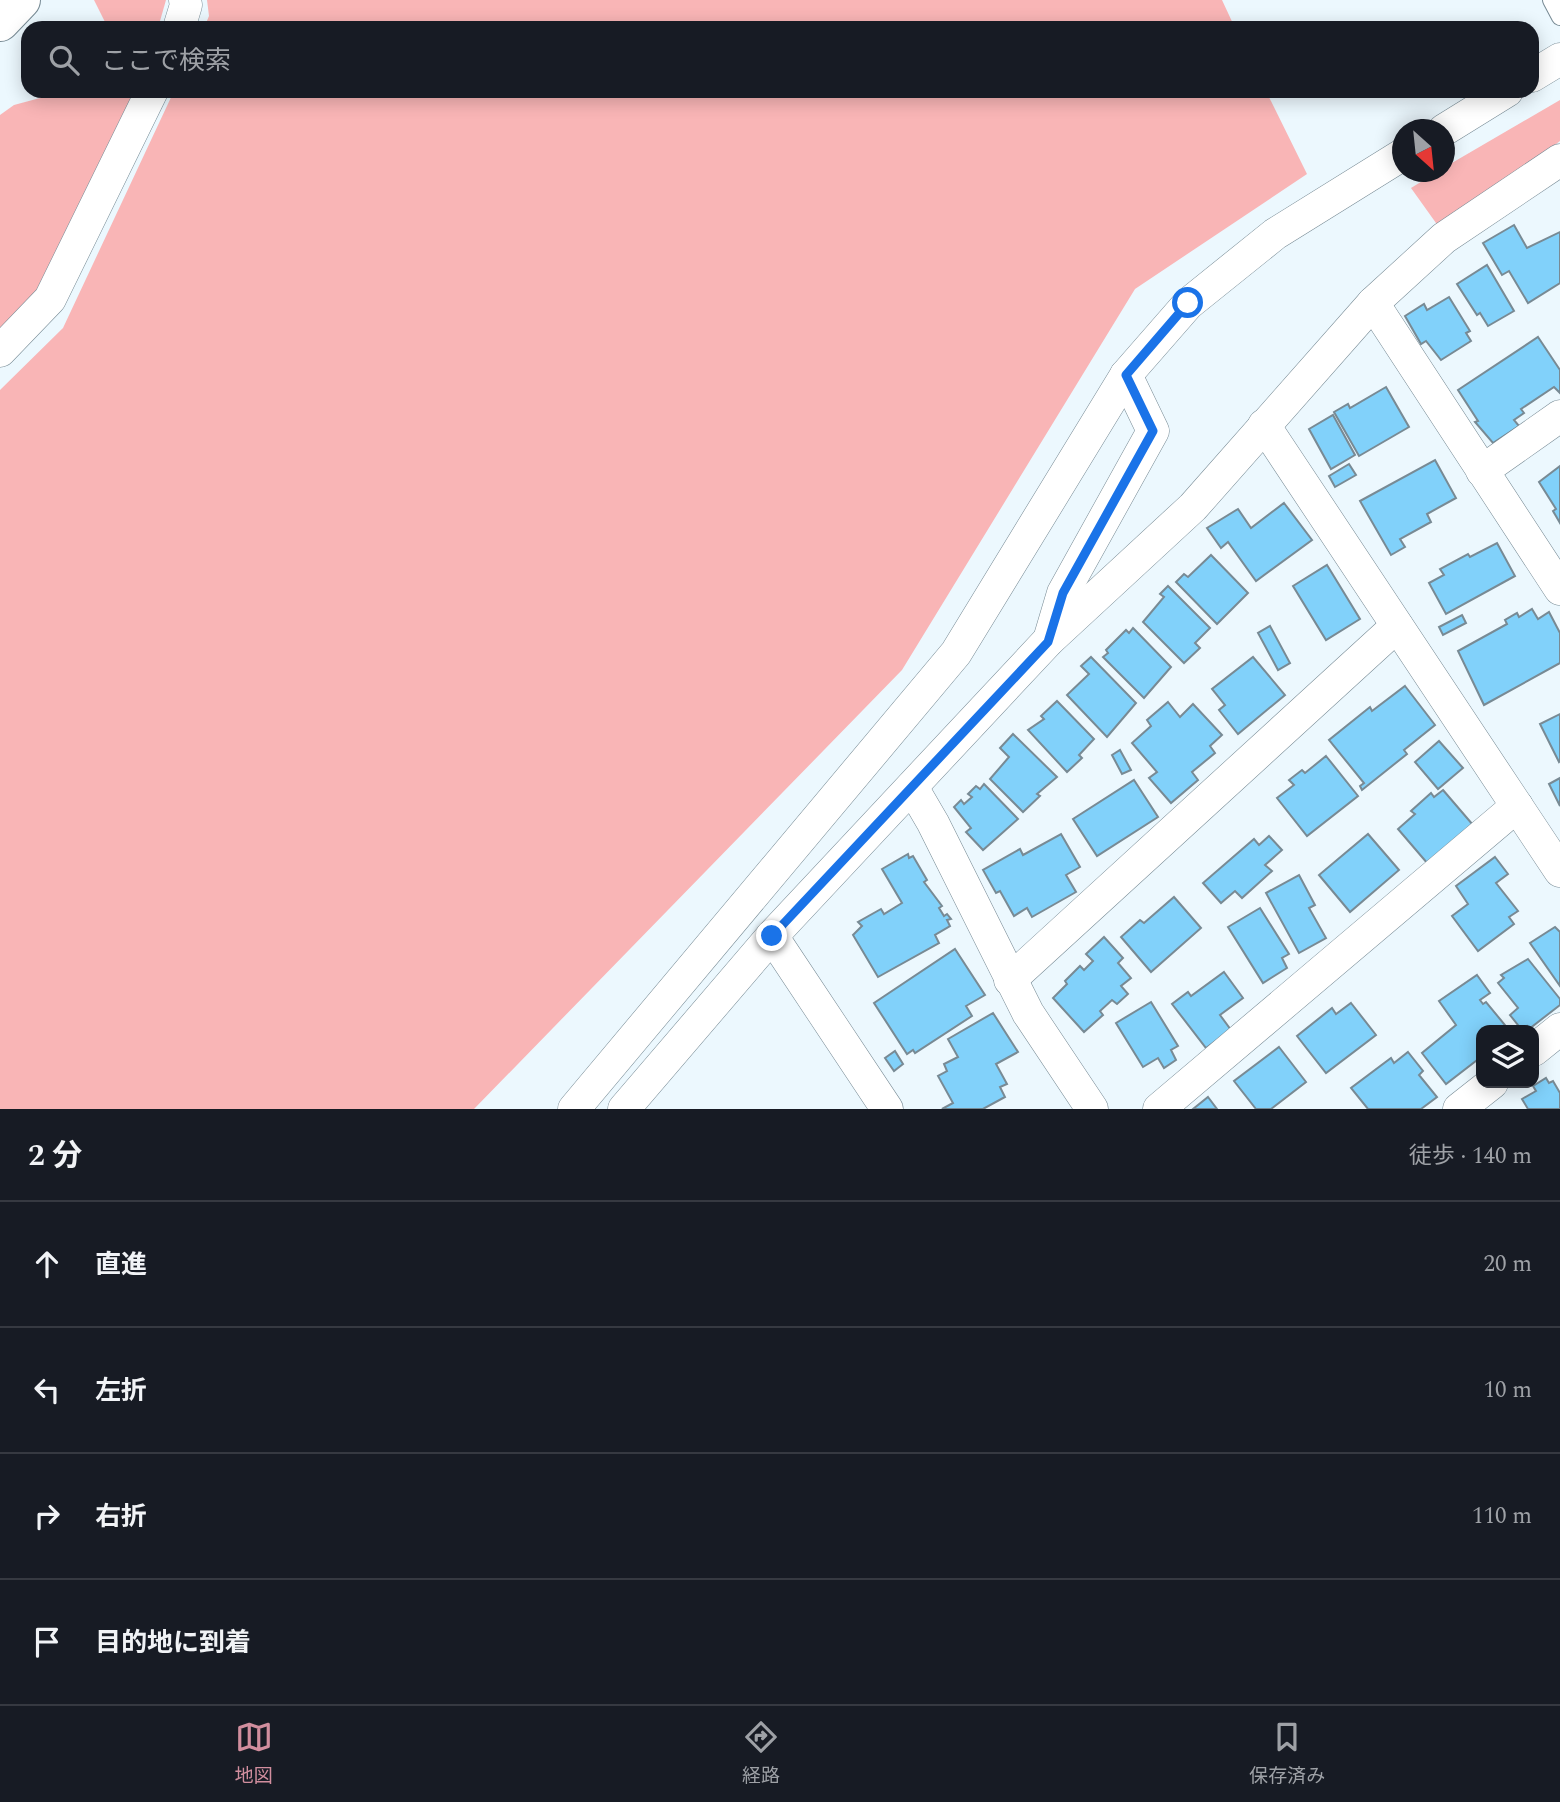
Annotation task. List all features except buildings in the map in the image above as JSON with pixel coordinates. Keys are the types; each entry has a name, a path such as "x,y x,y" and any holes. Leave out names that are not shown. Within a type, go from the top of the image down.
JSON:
{"highway":[{"path":"0,22 21,0"}],"street":[{"path":"181,21 185,0"},
{"path":"1539,72 1560,59"},
{"path":"0,351 50,299 149,98"},
{"path":"1455,123 1496,98"},
{"path":"635,1104 772,936 1048,642 1193,507 1373,303 1444,238 1560,160"},
{"path":"574,1109 956,653 1126,375 1188,303 1275,234 1392,161"},
{"path":"1373,303 1560,589"},
{"path":"1048,642 1063,593 1153,431 1126,375"},
{"path":"1482,471 1560,416"},
{"path":"1264,425 1560,871"},
{"path":"1010,980 1398,626"},
{"path":"912,787 933,823 1028,1013 1092,1109"},
{"path":"1160,1109 1517,806"},
{"path":"772,936 887,1109"},
{"path":"1539,1046 1560,1030"},
{"path":"1459,1109 1486,1088"}],"lane":[{"path":"1551,0 1560,17"}],"shaded area":[{"path":"94,0 166,0 160,21 104,21"},
{"path":"207,0 1222,0 1232,21 207,21"},
{"path":"40,98 136,98 33,300 0,334 0,115 14,105"},
{"path":"171,98 1269,98 1307,174 1135,289 902,670 474,1109 0,1109 0,390 63,328"},
{"path":"1560,100 1560,141 1441,230 1411,188 1421,182 1455,182 1455,161"}],"route":[{"path":"772,936 1048,642 1063,593 1153,431 1126,375 1188,303"}]}
